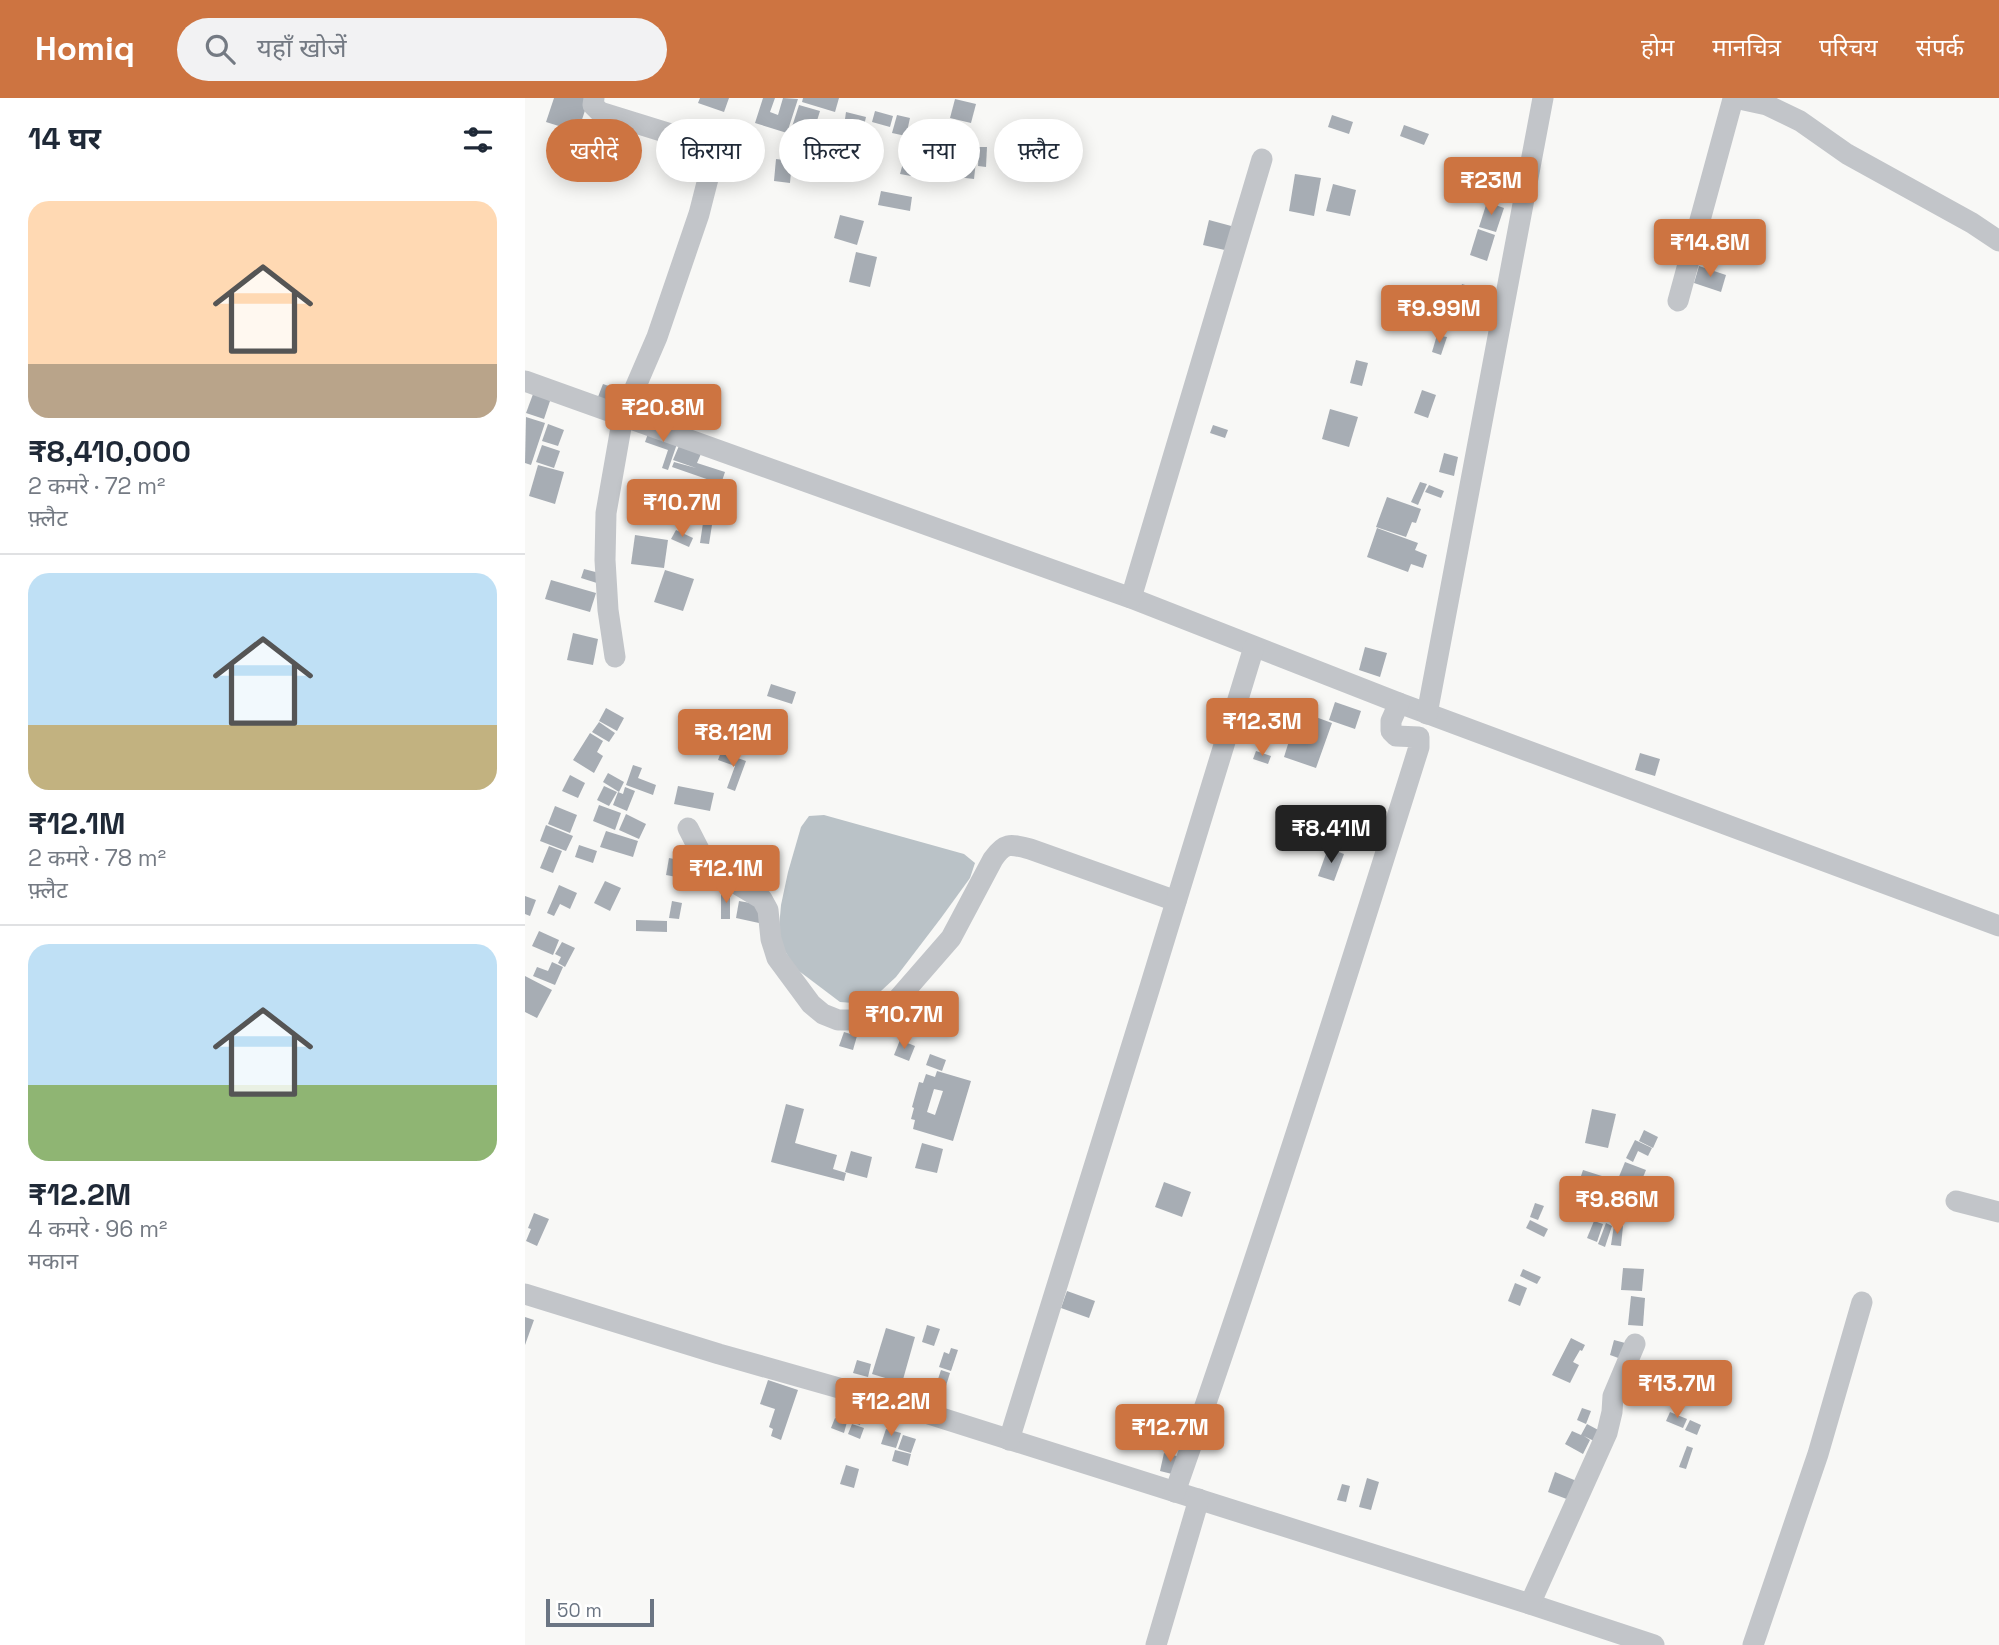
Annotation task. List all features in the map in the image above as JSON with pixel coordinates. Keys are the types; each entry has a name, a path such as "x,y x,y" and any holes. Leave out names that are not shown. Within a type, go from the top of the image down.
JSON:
{"street":[{"path":"594,98 593,105 600,112 700,143 707,149 711,167 699,214 661,325 624,416 606,513 608,610 615,657"},
{"path":"1427,713 1543,98"},
{"path":"1678,301 1735,99 1767,105 1800,121 1847,154 1972,223 1999,241"},
{"path":"1131,598 1262,159"},
{"path":"525,381 1131,598 1399,703 1999,926"},
{"path":"1009,1440 1254,647"},
{"path":"1175,1492 1315,1076 1419,747 1419,737 1396,736 1391,732 1391,721 1399,703"},
{"path":"688,828 708,867 762,899 768,910 771,939 777,958 811,1004 823,1014 838,1020 857,1020 890,1008 951,938 993,859 1000,848 1007,845 1030,849 1176,901"},
{"path":"1956,1201 1999,1212"},
{"path":"525,1294 719,1354 913,1409 1529,1604 1596,1636 1654,1645"},
{"path":"1753,1645 1818,1454 1862,1302"},
{"path":"1529,1604 1607,1433 1613,1396 1635,1345"},
{"path":"1156,1645 1199,1499"}],"shaded area":[{"path":"824,815 964,854 975,863 970,878 896,977 867,1004 840,1002 795,968 778,939 781,905 801,827 809,816"}],"building":[{"path":"554,98 589,98 582,119 547,119"},
{"path":"700,98 729,98 724,112 698,103"},
{"path":"763,98 775,98 770,112 778,115 783,98 798,99 792,119 779,119 779,130 765,126 765,119 756,119"},
{"path":"803,98 839,98 835,112 802,102"},
{"path":"955,99 976,104 972,119 950,118"},
{"path":"799,105 820,111 818,119 794,119"},
{"path":"875,111 893,116 890,127 884,125 884,119 873,119"},
{"path":"846,112 866,117 866,119 845,119"},
{"path":"897,115 910,118 898,119 898,134 892,133"},
{"path":"1332,115 1353,122 1349,134 1328,127"},
{"path":"1404,125 1429,134 1424,145 1400,136"},
{"path":"980,147 987,147 986,167 980,166"},
{"path":"776,159 779,159 779,182 774,181"},
{"path":"1295,174 1321,178 1314,216 1289,211"},
{"path":"1333,184 1356,190 1350,216 1326,211"},
{"path":"881,191 912,197 910,211 878,205"},
{"path":"1487,202 1504,208 1496,232 1479,227"},
{"path":"840,215 864,221 857,245 834,238"},
{"path":"1209,220 1235,227 1229,251 1203,245"},
{"path":"1478,229 1495,235 1487,261 1470,255"},
{"path":"856,252 877,257 870,287 849,282"},
{"path":"1699,266 1726,275 1721,292 1694,283"},
{"path":"1462,284 1484,291 1476,316 1454,309"},
{"path":"1437,335 1447,337 1441,355 1432,352"},
{"path":"1356,360 1368,363 1362,386 1350,383"},
{"path":"603,384 629,393 626,402 608,395 604,405 596,402"},
{"path":"536,386 553,392 544,419 526,413"},
{"path":"1422,390 1436,395 1428,418 1414,413"},
{"path":"1330,409 1358,417 1349,447 1322,439"},
{"path":"526,417 545,423 531,465 525,463"},
{"path":"548,424 564,430 558,446 542,441"},
{"path":"1213,425 1228,430 1225,438 1210,433"},
{"path":"650,428 679,438 668,470 662,468 668,450 645,442"},
{"path":"681,441 703,449 697,463 725,472 721,484 672,467 674,462 696,468 673,460"},
{"path":"542,445 560,451 554,468 536,462"},
{"path":"1444,453 1458,457 1454,476 1439,472"},
{"path":"538,465 564,472 555,504 529,496"},
{"path":"1420,482 1427,484 1418,505 1411,502"},
{"path":"1429,485 1444,491 1441,498 1425,492"},
{"path":"1387,497 1421,509 1416,523 1412,522 1406,537 1376,527"},
{"path":"703,523 712,525 709,544 700,543"},
{"path":"1377,528 1418,543 1415,550 1427,555 1423,568 1411,564 1408,572 1367,557"},
{"path":"676,530 693,538 689,547 671,539"},
{"path":"635,535 668,540 664,568 631,564"},
{"path":"584,569 603,574 600,584 581,578"},
{"path":"665,570 694,579 683,611 654,602"},
{"path":"551,580 596,593 590,612 545,599"},
{"path":"573,633 598,639 593,665 567,660"},
{"path":"1365,647 1387,653 1380,677 1359,670"},
{"path":"771,684 796,692 792,704 767,696"},
{"path":"1335,702 1361,711 1355,729 1329,720"},
{"path":"606,708 624,718 617,731 599,721"},
{"path":"1302,712 1332,723 1316,768 1284,757 1289,741 1282,739 1289,722 1297,725"},
{"path":"599,722 615,733 609,742 592,732"},
{"path":"590,733 603,741 597,752 603,756 594,773 573,760"},
{"path":"1256,751 1271,756 1268,764 1253,759"},
{"path":"721,752 746,761 735,791 727,788 735,766 718,760"},
{"path":"1640,753 1660,759 1655,776 1635,770"},
{"path":"633,765 642,768 638,778 656,785 653,795 626,785"},
{"path":"608,773 624,782 619,792 603,782"},
{"path":"570,775 585,783 578,798 562,791"},
{"path":"604,786 617,792 609,806 597,800"},
{"path":"678,786 714,793 710,811 674,804"},
{"path":"625,787 635,791 627,811 613,805 618,792 623,794"},
{"path":"599,805 621,813 615,830 593,821"},
{"path":"555,806 577,815 570,833 548,824"},
{"path":"626,814 646,824 639,839 619,830"},
{"path":"546,825 573,836 566,851 540,841"},
{"path":"606,831 638,841 633,857 600,847"},
{"path":"579,845 597,851 593,863 575,857"},
{"path":"549,846 562,851 553,873 540,868"},
{"path":"1328,848 1344,854 1334,881 1318,876"},
{"path":"669,858 690,862 687,879 666,875"},
{"path":"605,881 621,888 610,911 594,903"},
{"path":"559,885 577,893 570,909 560,904 554,916 547,913"},
{"path":"721,891 730,891 730,919 721,919"},
{"path":"525,896 536,900 530,916 525,914"},
{"path":"672,901 682,903 679,919 669,918"},
{"path":"739,901 762,905 759,923 736,918"},
{"path":"636,920 667,921 667,932 636,931"},
{"path":"539,931 559,940 553,955 532,946"},
{"path":"562,942 575,948 565,967 558,963 561,957 555,954"},
{"path":"552,962 563,967 555,985 533,976 537,967 548,971"},
{"path":"525,976 552,990 537,1018 525,1012"},
{"path":"844,1032 857,1036 853,1050 839,1046"},
{"path":"900,1040 915,1046 909,1061 894,1055"},
{"path":"930,1054 946,1060 942,1071 926,1065"},
{"path":"937,1071 971,1081 953,1141 913,1129 915,1120 911,1119 912,1107 919,1082 923,1083 926,1074 935,1077","holes":["934,1089 943,1091 935,1115 927,1112"]},
{"path":"786,1104 804,1109 795,1143 837,1155 833,1169 846,1173 844,1181 771,1162"},
{"path":"1592,1109 1616,1114 1608,1148 1585,1143"},
{"path":"1644,1130 1658,1137 1653,1148 1639,1141"},
{"path":"1635,1140 1652,1148 1648,1156 1638,1151 1633,1162 1626,1158"},
{"path":"922,1143 943,1149 937,1173 915,1168"},
{"path":"851,1151 872,1157 867,1178 845,1172"},
{"path":"1625,1162 1646,1170 1639,1187 1618,1179"},
{"path":"1583,1170 1605,1177 1599,1195 1577,1188"},
{"path":"1607,1178 1620,1182 1613,1201 1600,1197"},
{"path":"1164,1182 1191,1192 1182,1217 1155,1207"},
{"path":"1628,1200 1641,1204 1638,1213 1625,1209"},
{"path":"1535,1203 1544,1206 1538,1220 1530,1217"},
{"path":"534,1213 549,1219 537,1246 526,1241"},
{"path":"1530,1220 1548,1229 1544,1237 1526,1228"},
{"path":"1594,1221 1603,1224 1597,1242 1587,1238"},
{"path":"1606,1223 1612,1226 1605,1247 1598,1244"},
{"path":"1614,1225 1623,1226 1621,1246 1611,1245"},
{"path":"1623,1268 1644,1269 1642,1291 1621,1290"},
{"path":"1523,1269 1541,1277 1537,1284 1520,1276"},
{"path":"1515,1283 1527,1288 1520,1306 1508,1301"},
{"path":"1067,1291 1095,1301 1089,1318 1061,1308"},
{"path":"1631,1296 1645,1298 1643,1326 1628,1325"},
{"path":"525,1317 534,1320 525,1345"},
{"path":"927,1325 940,1329 934,1346 922,1342"},
{"path":"886,1328 915,1337 902,1383 872,1374"},
{"path":"1571,1338 1585,1345 1573,1362 1579,1365 1570,1383 1552,1375"},
{"path":"1614,1340 1629,1344 1624,1360 1610,1355"},
{"path":"951,1348 958,1350 951,1371 939,1367 944,1352 949,1354"},
{"path":"857,1360 871,1364 868,1377 853,1373"},
{"path":"941,1370 950,1373 945,1389 936,1385"},
{"path":"768,1380 798,1390 781,1440 771,1436 773,1429 769,1427 775,1409 760,1404"},
{"path":"1582,1408 1591,1411 1586,1424 1577,1420"},
{"path":"859,1409 864,1411 860,1425 838,1418 840,1410 857,1415"},
{"path":"1670,1412 1687,1419 1683,1428 1666,1421"},
{"path":"835,1418 847,1422 844,1433 831,1428"},
{"path":"1690,1420 1701,1425 1697,1435 1685,1430"},
{"path":"852,1424 864,1428 860,1439 848,1434"},
{"path":"1587,1424 1602,1432 1596,1442 1584,1436 1590,1440 1583,1454 1565,1444 1572,1431 1581,1435"},
{"path":"886,1429 901,1433 896,1448 881,1444"},
{"path":"903,1435 916,1439 911,1453 898,1449"},
{"path":"1687,1446 1693,1448 1686,1469 1679,1467"},
{"path":"895,1450 911,1454 908,1466 892,1461"},
{"path":"1164,1453 1181,1457 1176,1475 1160,1471"},
{"path":"846,1465 859,1469 854,1488 840,1484"},
{"path":"1555,1472 1579,1482 1572,1501 1548,1492"},
{"path":"1367,1478 1379,1482 1371,1510 1359,1507"},
{"path":"1342,1484 1350,1486 1346,1502 1337,1500"}]}
